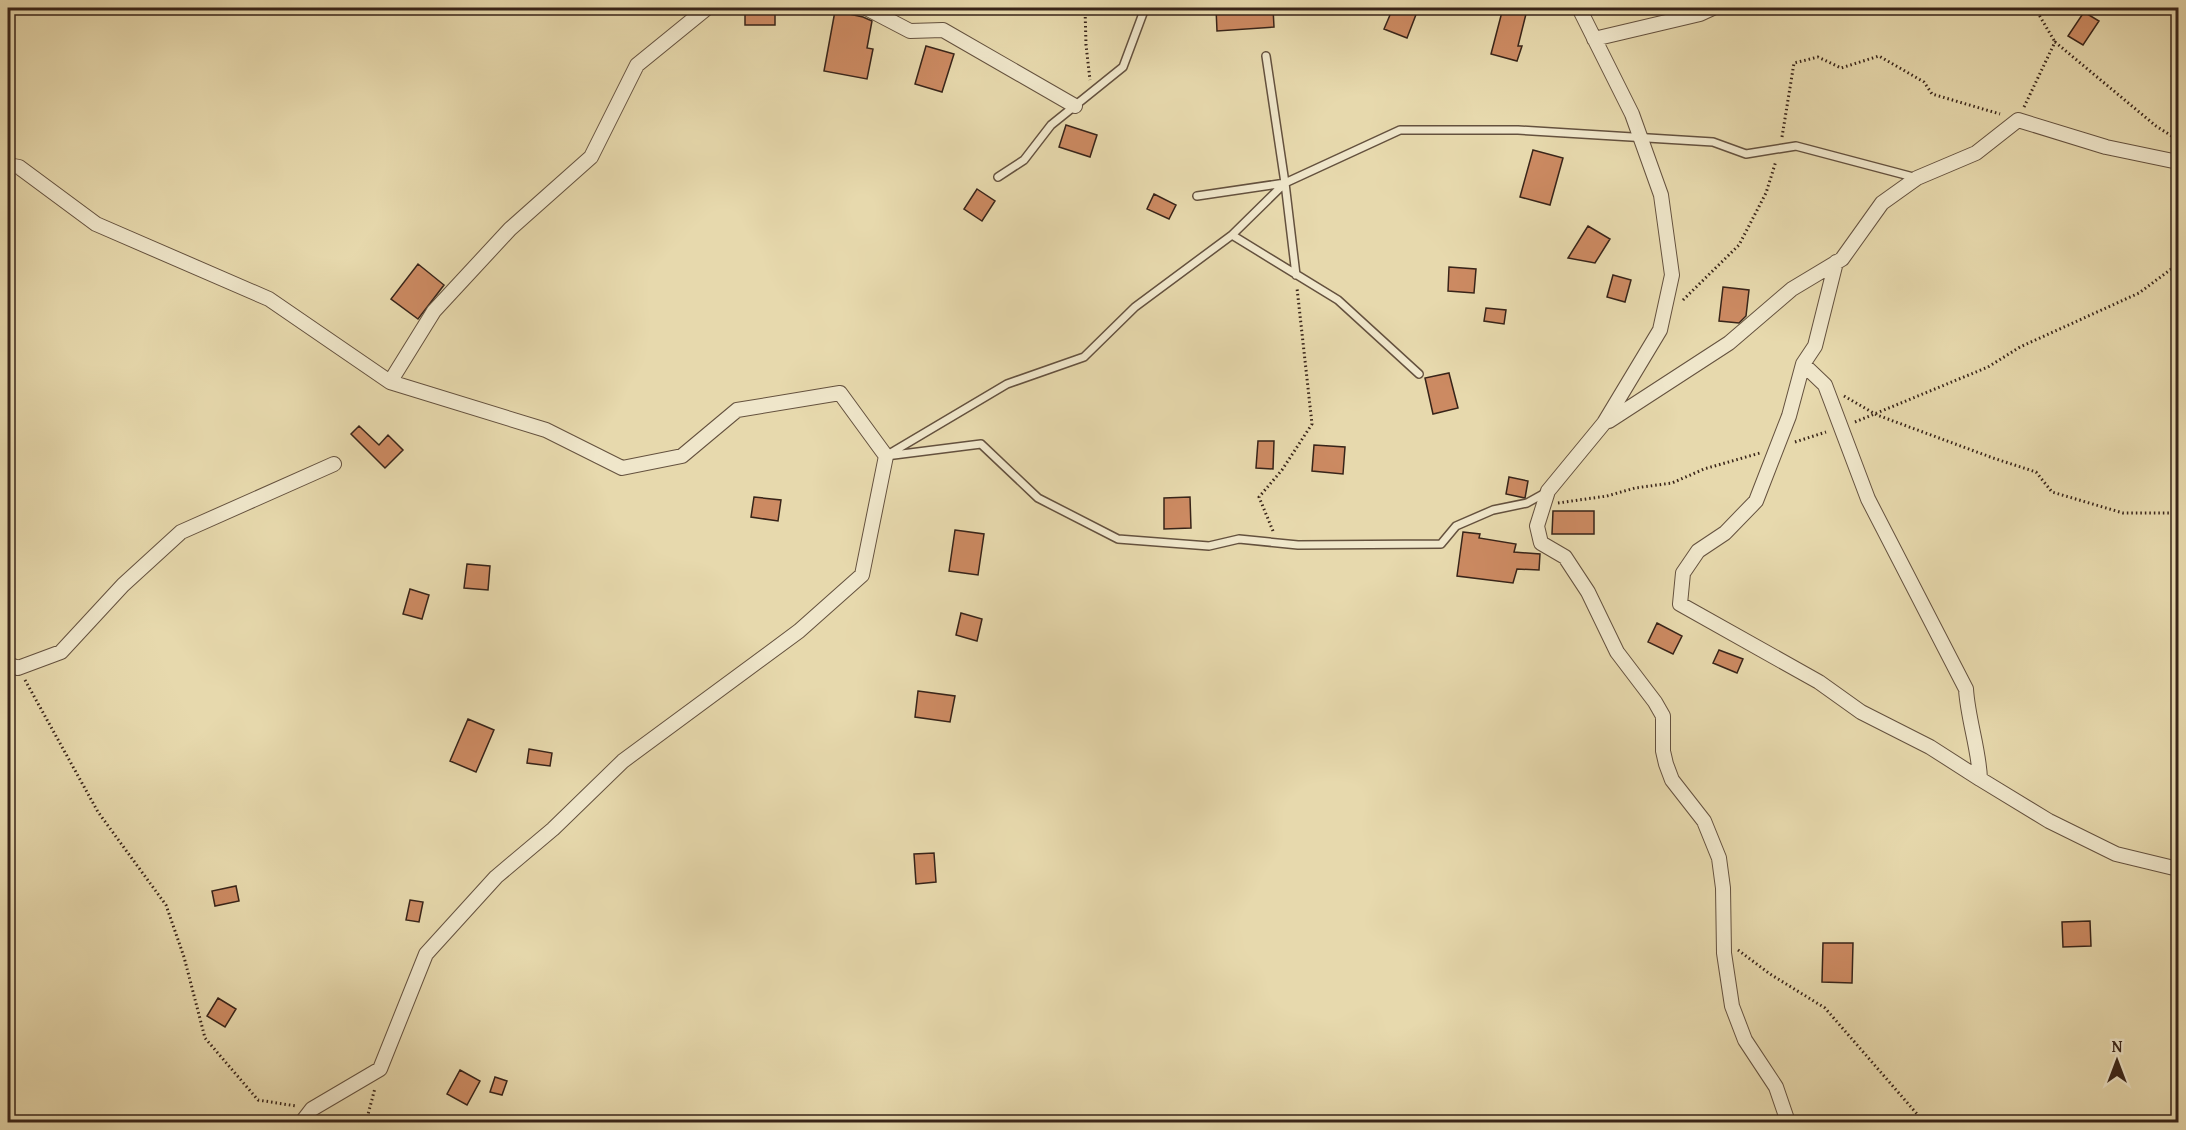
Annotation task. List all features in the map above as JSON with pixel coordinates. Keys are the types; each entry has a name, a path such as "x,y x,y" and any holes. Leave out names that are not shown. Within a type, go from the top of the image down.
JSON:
{"street":[{"path":"390,382 434,311 510,229 591,157 637,65 707,8"},
{"path":"866,8 910,31 943,30 1075,106"},
{"path":"1579,8 1632,114 1661,195 1671,275 1660,330 1604,423 1548,491 1537,526 1541,543 1565,557 1588,592 1617,652 1663,716 1663,750 1672,780 1704,821 1719,858 1723,888 1727,980 1732,1006 1745,1040 1776,1087 1788,1122"},
{"path":"1594,39 1700,14 1713,8"},
{"path":"1604,423 1729,343 1792,289 1842,259 1882,203 1917,178 1976,153 2018,120 2106,147 2178,162"},
{"path":"8,165 19,167 96,224 269,299 390,382 546,430 622,468 682,456 737,410 840,393 886,456 862,575 799,631 624,761 553,829 496,877 426,954 380,1069 312,1109 302,1122"},
{"path":"1836,262 1815,346 1803,364 1789,416 1756,501 1725,533 1698,551 1683,573 1680,604 1819,682 1861,712 1930,747 2049,821 2116,854 2178,869"},
{"path":"1803,364 1825,385 1868,499 1966,689 1980,779"},
{"path":"13,666 61,652 123,585 181,532 334,464"}],"lane":[{"path":"998,177 1024,160 1051,125 1123,67 1145,8"},
{"path":"1266,56 1296,275"},
{"path":"1197,196 1285,183 1400,130 1518,130 1713,142 1746,154 1796,146 1917,178"},
{"path":"886,456 1006,384 1084,357 1135,307 1232,236 1285,183"},
{"path":"1232,236 1338,300 1419,374"},
{"path":"886,456 981,444 1038,498 1118,540 1209,546 1239,539 1298,545 1441,544 1456,526 1493,510 1527,502 1548,491"}],"path":[{"path":"1085,8 1091,93"},
{"path":"2035,8 2055,42 2156,126 2178,140"},
{"path":"1679,306 1691,290 1739,245 1766,193 1780,149 1794,63 1818,57 1841,68 1879,56 1924,82 1932,94 2018,120 2055,42"},
{"path":"1544,506 1672,483 1704,469 1877,415 1988,367 2020,347 2139,294 2178,264"},
{"path":"1278,543 1259,497 1282,470 1312,424 1296,275"},
{"path":"1825,385 1877,415 2036,472 2052,492 2123,513 2178,513"},
{"path":"13,666 98,812 166,905 184,957 205,1038 258,1100 312,1109"},
{"path":"1724,939 1770,974 1825,1008 1924,1122"},
{"path":"366,1122 380,1069"}],"building":[{"path":"745,8 775,8 775,25 745,25"},
{"path":"1216,8 1273,8 1274,27 1217,31"},
{"path":"1393,8 1404,8 1417,12 1407,38 1384,29"},
{"path":"1503,8 1526,14 1518,46 1522,46 1517,61 1491,54"},
{"path":"835,11 872,21 867,48 873,49 867,79 824,71"},
{"path":"2084,12 2099,21 2083,45 2068,36"},
{"path":"926,46 954,54 942,92 915,84"},
{"path":"1066,125 1097,135 1090,157 1059,147"},
{"path":"1533,150 1563,158 1550,205 1520,197"},
{"path":"977,189 995,201 982,221 964,209"},
{"path":"1154,194 1176,205 1169,219 1147,209"},
{"path":"1588,226 1610,239 1595,263 1568,258"},
{"path":"418,264 444,285 418,319 391,299"},
{"path":"1449,267 1476,269 1474,293 1448,291"},
{"path":"1613,275 1631,280 1625,302 1607,297"},
{"path":"1723,287 1749,290 1746,316 1739,323 1719,321"},
{"path":"1486,308 1506,310 1504,324 1484,321"},
{"path":"1449,373 1458,408 1433,414 1425,378"},
{"path":"359,426 379,445 388,435 403,450 385,468 351,434"},
{"path":"1258,441 1274,441 1273,469 1256,468"},
{"path":"1314,445 1345,447 1343,474 1312,471"},
{"path":"1509,477 1528,481 1525,498 1506,494"},
{"path":"754,497 781,500 778,521 751,517"},
{"path":"1190,497 1191,528 1164,529 1164,498"},
{"path":"1553,511 1594,511 1594,534 1552,534"},
{"path":"955,530 984,534 978,575 949,571"},
{"path":"1463,532 1480,534 1479,538 1516,544 1514,552 1540,554 1539,570 1517,569 1513,583 1457,576"},
{"path":"467,564 490,566 488,590 464,588"},
{"path":"410,589 429,595 422,619 403,614"},
{"path":"961,613 982,619 977,641 956,635"},
{"path":"1657,623 1682,636 1673,654 1648,642"},
{"path":"1719,650 1743,659 1737,673 1713,663"},
{"path":"918,691 955,696 950,722 915,717"},
{"path":"468,719 494,730 476,772 450,761"},
{"path":"529,749 552,753 550,766 527,763"},
{"path":"934,853 936,882 916,884 914,854"},
{"path":"236,886 239,901 215,906 212,891"},
{"path":"410,900 423,902 419,922 406,920"},
{"path":"2090,921 2091,946 2063,947 2062,922"},
{"path":"1823,943 1853,943 1852,983 1822,982"},
{"path":"218,998 236,1009 225,1027 207,1016"},
{"path":"460,1070 480,1081 467,1105 447,1094"},
{"path":"495,1077 507,1081 502,1095 490,1092"}]}
